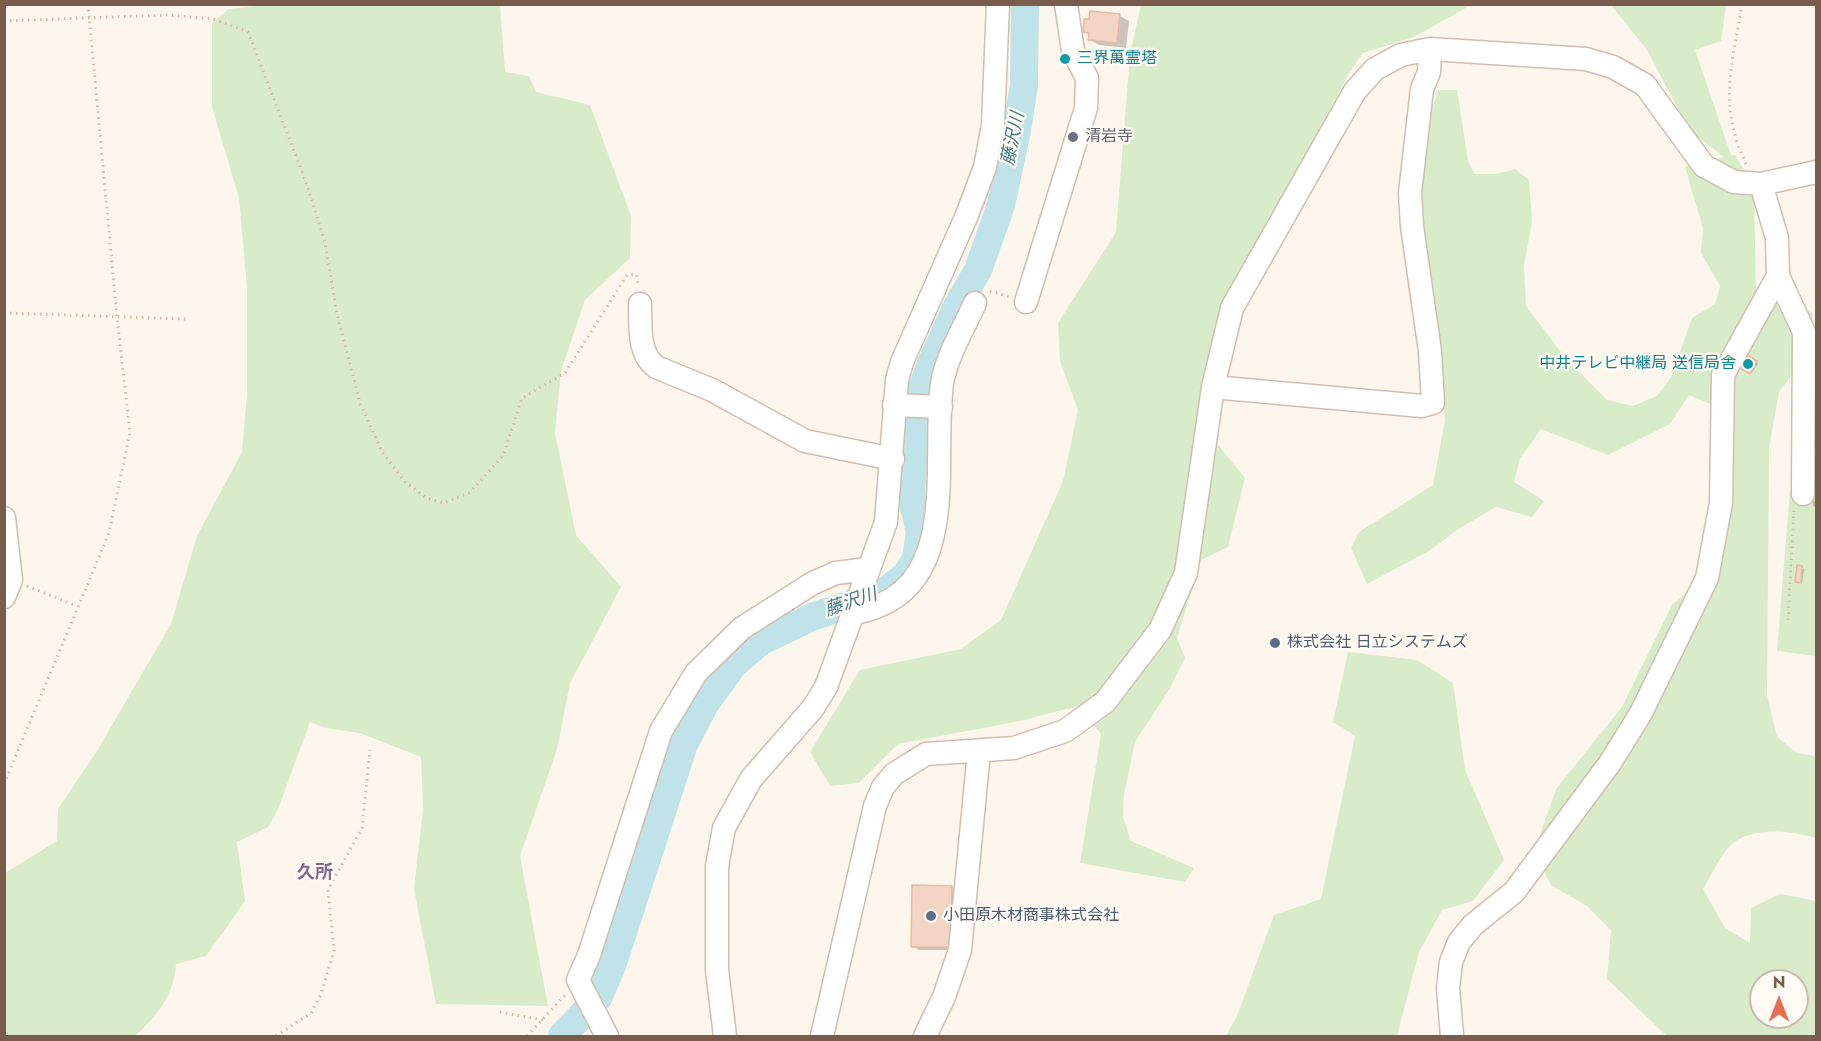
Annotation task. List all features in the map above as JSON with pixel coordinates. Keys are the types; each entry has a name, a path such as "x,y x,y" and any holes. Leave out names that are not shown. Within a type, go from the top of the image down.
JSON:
{"street":[{"path":"724,1036 717,970 717,866 724,828 751,779 813,708 826,687 886,522 902,362 967,216 985,167 994,107 995,26 998,4"},
{"path":"1019,299 1086,108 1087,78 1073,51 1066,4"},
{"path":"1213,387 1422,406 1433,403 1430,351 1412,226 1410,193 1422,89 1429,72 1430,50"},
{"path":"822,1036 875,806 883,787 906,764 926,754 1014,748 1065,731 1105,702 1160,630 1186,573 1213,387 1232,308 1354,92 1375,69 1401,55 1430,50 1586,58 1613,67 1644,85 1704,166 1734,182 1761,184 1816,172"},
{"path":"1761,184 1777,238 1778,276 1804,332 1803,494"},
{"path":"1452,1036 1448,988 1451,962 1459,942 1473,925 1514,892 1610,763 1641,713 1707,578 1721,503 1723,375 1778,276"},
{"path":"854,613 869,610 888,601 908,585 925,564 934,538 938,407 942,382 982,297"},
{"path":"640,304 642,348 648,362 656,367 712,390 805,441 892,459"},
{"path":"899,405 938,407"},
{"path":"4,518 8,589"},
{"path":"600,1033 578,980 589,955 661,731 696,673 742,628 813,583 836,573 870,564"},
{"path":"925,1036 944,997 960,950 979,751"}],"path":[{"path":"4,784 109,533 130,432 117,318 88,4"},
{"path":"1742,4 1730,78 1729,115 1736,144 1747,167 1761,184"},
{"path":"4,21 168,15 213,19 248,32 306,182 325,242 337,314 360,403 382,452 405,482 427,498 444,503 469,493 503,456 522,398 565,374 627,275 637,275 640,304"},
{"path":"982,297 1019,299"},
{"path":"4,313 186,319"},
{"path":"1788,620 1794,504 1803,505 1803,494"},
{"path":"8,589 77,606"},
{"path":"276,1036 311,1013 321,994 334,951 328,890 362,828 370,750"},
{"path":"526,1036 578,980"},
{"path":"500,1012 543,1020"}],"green space":[{"path":"261,5 500,5 505,72 529,76 536,92 590,105 631,216 630,258 585,300 561,371 555,433 576,535 621,587 570,683 557,749 520,856 548,1006 436,1004 414,889 423,809 421,757 360,733 326,728 310,722 278,809 268,827 237,842 245,901 206,956 176,964 168,995 157,1013 143,1029 135,1036 5,1036 5,873 57,841 58,809 97,751 171,624 197,536 242,452 247,394 247,288 239,198 212,107 212,23 229,9"},
{"path":"1141,5 1471,5 1414,37 1363,53 1349,73 1219,323 1197,419 1245,478 1228,547 1201,560 1177,638 1185,658 1170,688 1135,742 1124,794 1123,817 1131,841 1194,868 1185,882 1080,863 1101,734 1078,706 1020,721 898,744 859,783 830,786 810,752 860,670 961,649 1001,620 1063,481 1078,410 1060,361 1058,323 1116,232 1130,54"},
{"path":"1611,5 1726,5 1721,41 1695,50 1731,155 1735,155 1754,193 1756,290 1812,313 1816,343 1779,392 1769,448 1767,695 1777,737 1797,753 1816,756 1816,838 1770,831 1746,836 1727,849 1703,889 1725,928 1750,943 1751,908 1780,894 1816,901 1816,1036 1667,1036 1607,979 1611,930 1587,906 1551,885 1534,852 1556,789 1622,707 1672,605 1715,567 1713,405 1689,395 1670,424 1608,455 1541,429 1520,458 1514,482 1544,501 1532,517 1496,507 1460,528 1429,551 1367,584 1351,548 1359,532 1433,485 1445,420 1421,214 1426,130 1438,90 1457,90 1468,161 1475,174 1496,174 1515,169 1529,180 1532,221 1524,266 1526,306 1567,360 1607,400 1633,406 1657,396 1671,377 1692,318 1715,304 1720,286 1701,253 1703,229 1685,167 1724,157 1689,130 1647,50"},
{"path":"1790,489 1816,492 1816,656 1777,651"},
{"path":"1348,652 1417,660 1453,683 1465,770 1504,860 1473,901 1442,910 1419,952 1397,1036 1226,1036 1237,1016 1274,915 1321,899 1355,736 1333,722"}],"building":[{"path":"1090,11 1120,14 1117,43 1088,40 1089,33 1083,32 1084,19 1089,19"},
{"name":"中井テレビ中継局 送信局舎","path":"1747,355 1757,361 1750,374 1740,368"},
{"path":"1797,565 1802,566 1801,583 1795,582"},
{"name":"小田原木材商事株式会社","path":"912,885 952,886 951,947 911,947"}],"waterway":[{"name":"藤沢川","path":"562,1036 598,998 612,966 684,744 705,704 733,665 760,642 812,617 883,593 906,575 916,559 920,532 911,495 917,404 930,366 957,306 978,270 1001,205 1024,85 1025,4"}],"place":[{"name":"三界萬霊塔","path":"1065,59"},
{"name":"清岩寺","path":"1073,137"},
{"name":"中井テレビ中継局 送信局舎","path":"1748,364"},
{"name":"株式会社 日立システムズ","path":"1275,643"},
{"name":"小田原木材商事株式会社","path":"931,916"}],"district":[{"name":"久所","path":"315,874"}]}
